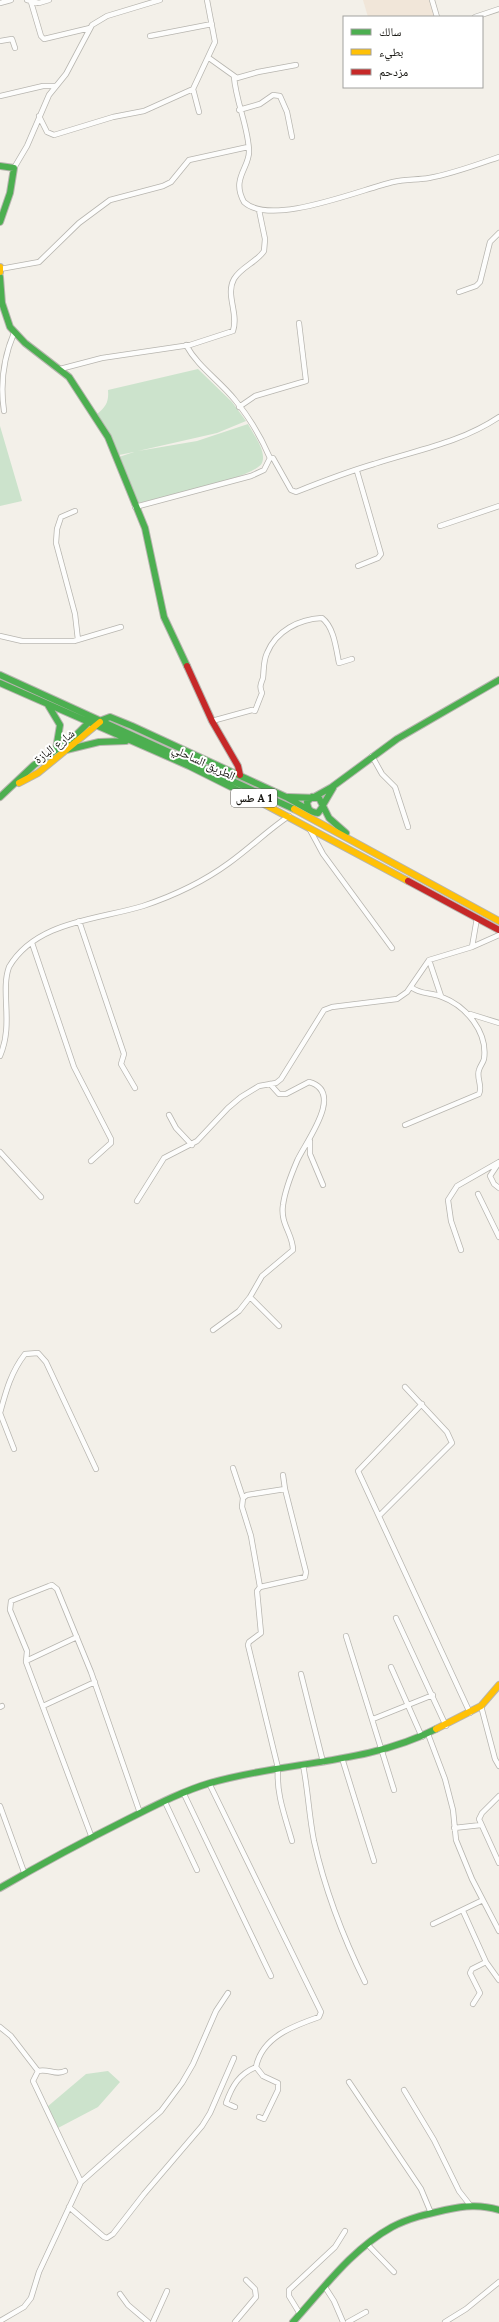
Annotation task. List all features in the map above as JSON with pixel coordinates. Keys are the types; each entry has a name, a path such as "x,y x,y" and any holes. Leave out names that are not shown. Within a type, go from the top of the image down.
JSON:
{"main road":[{"path":"0,166 14,168 10,193 0,222"},
{"path":"0,277 4,313 14,333 60,369 79,390 108,437 146,535 164,617 212,721 238,766 240,775"},
{"name":"الطريق الساحلي","path":"0,675 276,799 499,920"},
{"path":"309,810 308,802 313,797 334,787 372,756 416,726 499,680"},
{"name":"الطريق الساحلي","path":"0,683 128,741 188,766 308,826 499,930"},
{"path":"48,704 60,725 56,749"},
{"name":"شارع البازة","path":"17,784 33,766 76,735 94,716"},
{"path":"102,720 107,716 114,718 225,768 286,797 309,810 318,813 334,787"},
{"name":"شارع البازة","path":"0,797 17,784 38,773 102,720"},
{"path":"66,750 100,742 128,741"},
{"path":"225,768 233,758"},
{"path":"286,797 313,797 321,799 332,821 362,846"},
{"path":"0,1888 24,1872 140,1813 209,1783 239,1774 323,1762 383,1751 446,1726 470,1713 481,1706 499,1686"},
{"path":"293,2322 348,2262 368,2245 408,2219 470,2205 499,2210"}],"street":[{"path":"0,3 11,0"},
{"path":"49,0 29,1 41,36 44,39 90,28"},
{"path":"14,168 27,146 39,116 55,86 66,74 90,28 97,21 107,16 160,0"},
{"path":"39,116 47,132 54,135 107,118 144,111 193,89 209,58 215,42 207,0"},
{"path":"432,0 437,16"},
{"path":"477,16 499,9"},
{"path":"150,36 212,24"},
{"path":"0,41 12,39 15,48"},
{"path":"209,58 234,77 296,66"},
{"path":"234,77 239,110 248,147 248,156 240,177 240,191 244,202 259,210 269,212 298,208 392,182 437,176 499,157"},
{"path":"0,96 43,86 55,86"},
{"path":"193,89 199,112"},
{"path":"239,110 260,104 273,95 280,96 287,112 292,137"},
{"path":"0,269 39,262 79,223 110,200 163,186 171,182 189,160 248,147"},
{"path":"60,369 102,358 197,343 233,331 235,317 231,285 238,274 264,251 265,239 259,210"},
{"path":"459,292 476,286 480,282 490,242 499,233"},
{"path":"239,407 255,396 306,381 299,323"},
{"path":"4,411 1,391 2,356 14,333"},
{"path":"186,345 192,357 239,407 262,440 270,458 273,458 293,492 449,443 468,436 499,417"},
{"path":"134,507 251,476 264,470 270,458"},
{"path":"357,471 381,554 378,558 358,566"},
{"path":"440,526 499,506"},
{"path":"75,511 61,517 56,536 75,614 78,640"},
{"path":"212,721 252,710 255,712 262,692 260,686 266,653 273,642 292,625 307,620 322,618 329,626 339,663 352,659"},
{"path":"0,636 22,641 78,640 120,627"},
{"path":"372,756 382,774 395,787 408,827"},
{"path":"0,1056 7,1032 1,987 8,968 32,943 54,930 79,921 143,906 188,888 230,862 289,816"},
{"path":"308,826 323,854 392,948"},
{"path":"472,947 477,918"},
{"path":"79,921 124,1054 121,1064 135,1088"},
{"path":"138,1201 164,1158 192,1144 241,1097 259,1086 270,1084 281,1079 324,1010 332,1006 397,999 411,987 429,960 472,947 499,935"},
{"path":"32,943 74,1067 111,1139 111,1143 91,1161"},
{"path":"429,960 441,996"},
{"path":"411,987 422,994 441,996 469,1014 499,1023"},
{"path":"405,1125 481,1092 478,1072 484,1059 483,1046 477,1027 469,1014"},
{"path":"213,1330 239,1311 250,1297 262,1276 293,1250 283,1224 283,1204 297,1161 311,1137 323,1109 322,1094 319,1088 309,1082 286,1094 279,1094 270,1084"},
{"path":"169,1115 176,1128 192,1144"},
{"path":"311,1137 310,1154 323,1185"},
{"path":"0,1152 41,1197"},
{"path":"499,1163 490,1176 494,1184 499,1188"},
{"path":"461,1250 451,1221 448,1200 457,1186 499,1163"},
{"path":"478,1194 499,1237"},
{"path":"250,1297 279,1326"},
{"path":"14,1449 0,1413 10,1378 21,1360 26,1354 38,1353 46,1362 75,1428 96,1469"},
{"path":"379,1516 452,1443 447,1432 405,1387"},
{"path":"422,1404 358,1470 470,1713"},
{"path":"232,1468 243,1498 242,1507 250,1536 260,1587 257,1591 261,1633 249,1642 248,1645 278,1768 278,1787 292,1841"},
{"path":"260,1587 305,1577 306,1572 285,1489 283,1475"},
{"path":"243,1498 247,1495 285,1489"},
{"path":"92,1838 26,1661 27,1651 10,1610 11,1601 49,1586 55,1586 95,1682 140,1813"},
{"path":"396,1618 433,1695 446,1726"},
{"path":"346,1636 373,1718 394,1790"},
{"path":"26,1661 76,1637"},
{"path":"391,1668 444,1775 453,1810 454,1828 463,1858 499,1930"},
{"path":"301,1674 323,1762"},
{"path":"43,1706 95,1682"},
{"path":"373,1718 433,1695"},
{"path":"481,1706 495,1759 499,1766"},
{"path":"342,1758 374,1862"},
{"path":"303,1765 311,1823 321,1868 337,1919 365,1982"},
{"path":"209,1783 321,2012 319,2017 291,2027 278,2035 258,2057 256,2067 263,2076 278,2083 278,2090 264,2119 259,2117"},
{"path":"184,1794 271,1976"},
{"path":"499,1796 480,1816 481,1826 499,1863"},
{"path":"165,1802 197,1870"},
{"path":"0,1806 24,1872"},
{"path":"454,1828 481,1826"},
{"path":"433,1924 463,1911 483,1900"},
{"path":"463,1911 486,1962 499,1980"},
{"path":"473,2004 480,1993 470,1973 472,1969 486,1962"},
{"path":"0,2321 24,2307 31,2298 39,2272 81,2182 168,2103 193,2064 213,2018 228,1993"},
{"path":"0,2027 11,2036 38,2071"},
{"path":"69,2207 104,2237 107,2238 113,2234 144,2194 206,2120 234,2058"},
{"path":"235,2106 226,2103 236,2080 248,2070 256,2067"},
{"path":"38,2071 47,2070 58,2073 65,2071"},
{"path":"38,2071 33,2081 81,2182"},
{"path":"349,2082 421,2189 431,2213"},
{"path":"404,2090 434,2140 459,2191 470,2205"},
{"path":"300,2314 289,2296 289,2290 335,2247 345,2231"},
{"path":"368,2245 394,2272"},
{"path":"235,2322 256,2297 255,2288 246,2280"},
{"path":"446,2322 466,2309 499,2282"},
{"path":"325,2287 334,2301 343,2322"},
{"path":"153,2322 167,2291"},
{"path":"120,2294 128,2305 148,2322"},
{"path":"348,2322 366,2312"}],"shaded area":[{"path":"363,0 430,0 435,16 368,16"}],"green space":[{"path":"198,369 232,402 246,421 217,433 138,451 197,441 248,424 263,453 262,463 255,469 224,481 183,493 135,504 119,457 134,452 119,455 97,414 106,404 108,390"},
{"path":"0,426 22,501 0,506"},
{"path":"108,2071 120,2082 98,2107 58,2128 47,2107 86,2074"}],"traffic: fast":[{"path":"0,166 14,168 10,193 0,222"},
{"path":"0,277 2,303 10,327 25,343 69,377 108,437 145,528 164,617 187,666"},
{"path":"0,675 294,809"},
{"path":"314,797 332,787 397,739 499,680"},
{"path":"0,683 189,766 249,796"},
{"path":"48,705 60,725 56,749"},
{"path":"102,720 110,717 132,726 286,797 309,810"},
{"path":"0,797 34,765 73,738 92,719"},
{"path":"66,750 99,742 126,741"},
{"path":"323,805 333,788"},
{"path":"288,797 319,798 323,806 318,813 311,811 308,807 307,802 312,797"},
{"path":"323,806 329,818 346,833"},
{"path":"0,1888 114,1826 200,1786 267,1770 382,1750 409,1741 436,1729"},
{"path":"293,2322 351,2258 377,2236 392,2227 418,2217 459,2207 479,2206 499,2210"}],"traffic: slow":[{"path":"0,267 0,272"},
{"path":"19,783 38,773 100,722"},
{"path":"249,796 408,881"},
{"path":"294,809 499,921"},
{"path":"436,1729 481,1706 499,1685"}],"traffic: jam":[{"path":"187,666 212,721 238,766 240,775"},
{"path":"408,881 499,930"}]}
